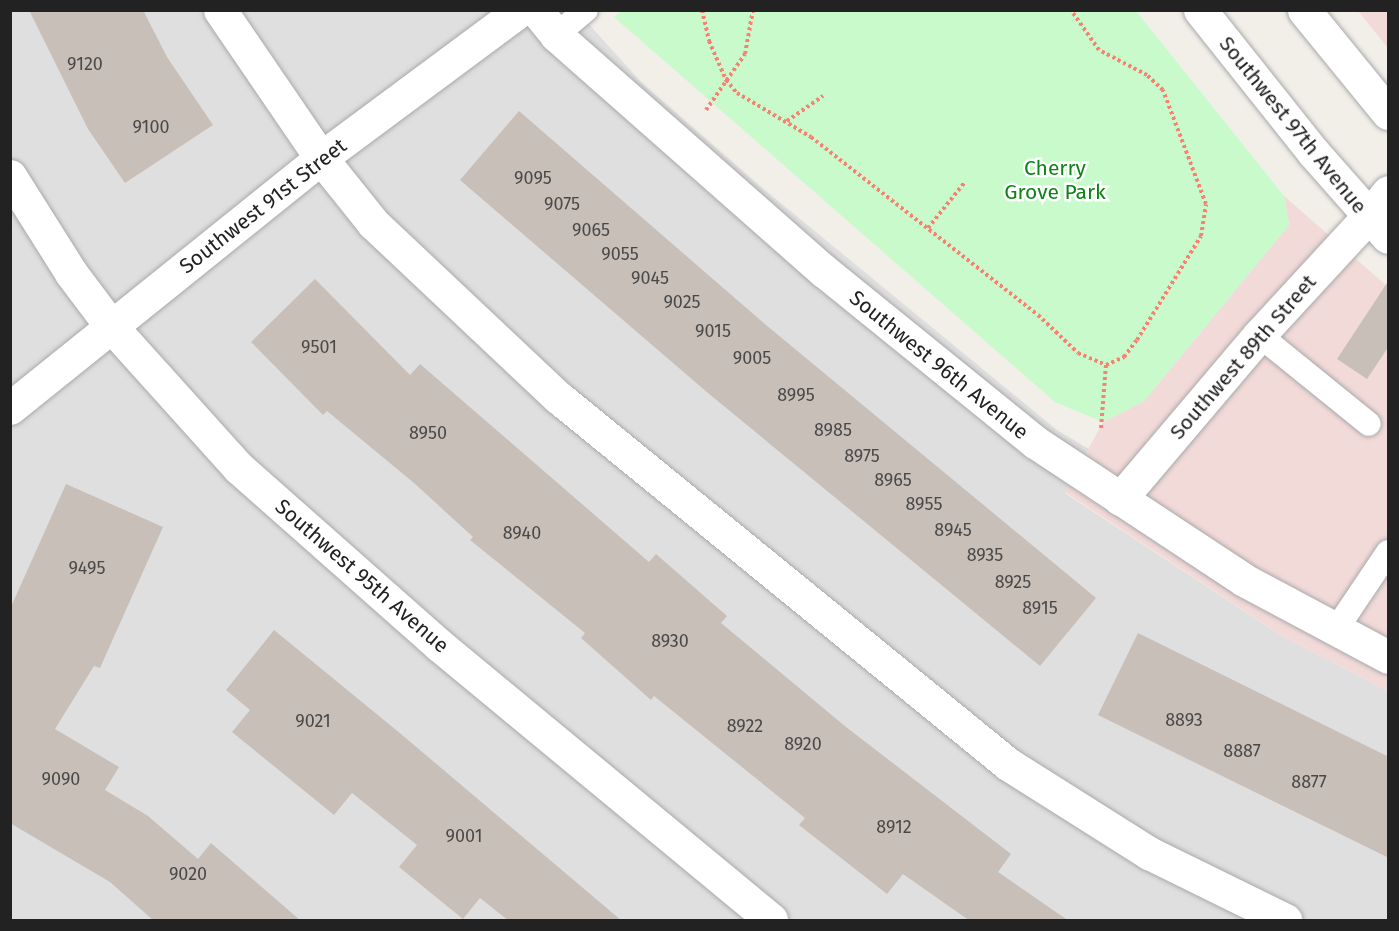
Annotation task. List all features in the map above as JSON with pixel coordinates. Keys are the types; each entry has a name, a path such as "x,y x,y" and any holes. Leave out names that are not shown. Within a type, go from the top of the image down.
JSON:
{"street":[{"path":"220,10 321,158 381,231 559,398 999,757 1102,826 1198,880 1286,921"},
{"name":"Southwest 91st Street","path":"10,408 321,158 520,10"},
{"name":"Southwest 97th Avenue","path":"1200,10 1378,227"},
{"path":"1304,10 1389,113"},
{"name":"Southwest 96th Avenue","path":"546,23 824,271 1035,442 1244,580 1335,631 1389,657"},
{"name":"Southwest 95th Avenue","path":"10,176 71,273 111,326 239,468 439,645 771,921"},
{"name":"Southwest 89th Street","path":"1120,499 1259,335 1378,227 1389,192"}],"lane":[{"path":"546,23 586,10"},
{"path":"1259,335 1369,424"},
{"path":"1335,631 1389,552"}],"path":[{"path":"702,10 709,41 726,80 737,93 787,121 1038,315 1077,353 1106,366 1125,357 1137,340 1201,236 1206,204 1163,90 1147,75 1099,50 1071,10"},
{"path":"706,110 745,54 753,10"},
{"path":"787,121 823,96"},
{"path":"928,228 965,182"},
{"path":"1101,428 1106,366"}],"shaded area":[{"path":"10,11 577,11 641,82 760,186 1057,430 1089,449 1065,493 1282,636 1388,691 1388,920 11,920"},
{"path":"1358,11 1388,11 1388,48"},
{"path":"1284,196 1388,287 1388,691 1282,636 1065,492 1103,422 1144,401 1289,225"}],"green space":[{"name":"Cherry Grove Park","path":"622,11 1136,11 1284,196 1289,225 1144,401 1103,422 1055,402 614,17"}],"building":[{"path":"29,10 143,10 167,57 213,125 125,183 88,129"},
{"path":"519,111 766,325 1096,598 1040,666 708,393 460,180"},
{"path":"315,279 410,375 420,364 649,562 656,554 727,616 721,623 846,727 1011,854 998,872 1069,921 970,921 903,874 887,894 799,825 805,818 654,696 651,700 581,638 585,633 470,540 473,537 414,483 327,411 323,415 251,342"},
{"path":"1389,280 1389,346 1367,379 1337,359"},
{"path":"66,484 163,527 100,668 94,666 55,729 119,767 105,790 148,816 198,859 211,843 301,921 154,921 110,882 10,823 10,609"},
{"path":"274,630 622,921 509,921 480,898 463,919 399,867 417,845 352,793 334,815 232,732 250,710 226,690"},
{"path":"1138,633 1389,757 1389,858 1098,715"}]}
